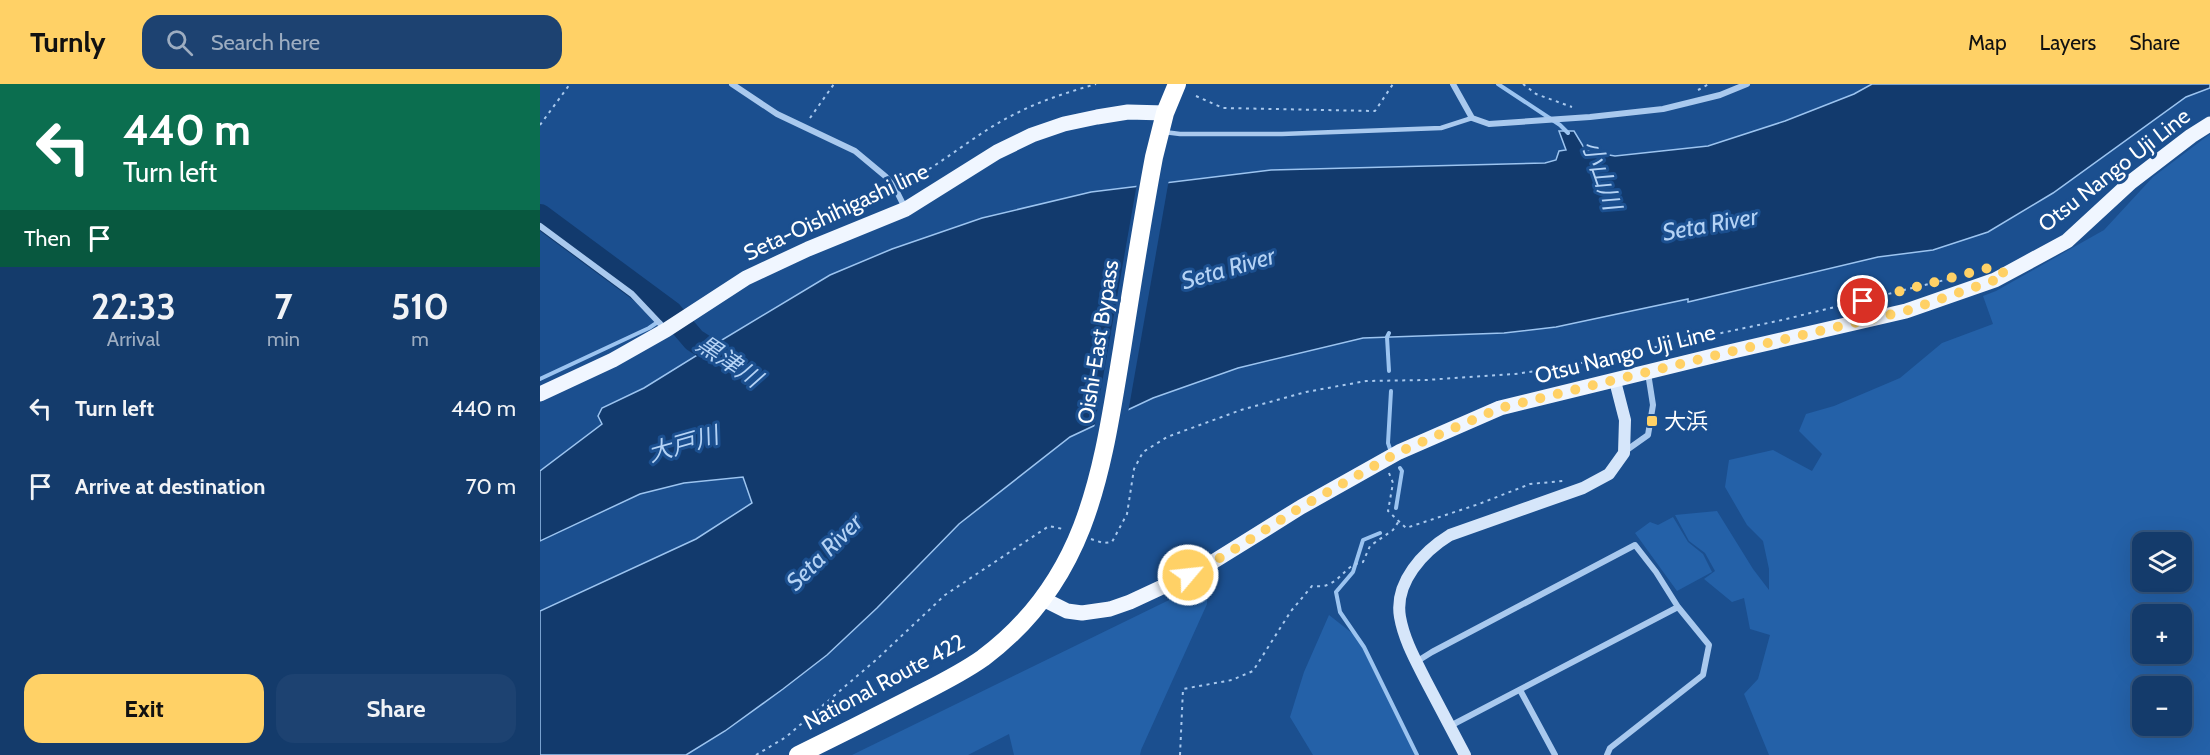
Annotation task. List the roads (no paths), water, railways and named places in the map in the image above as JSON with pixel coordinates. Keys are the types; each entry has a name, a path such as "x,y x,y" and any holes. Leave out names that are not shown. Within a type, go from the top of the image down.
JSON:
{"highway":[{"name":"Oishi-East Bypass","path":"1043,599 1080,536 1093,501 1109,430 1154,157 1165,113 1177,84"},
{"name":"National Route 422","path":"798,755 958,673 982,658 1008,636 1043,599"}],"main road":[{"name":"Seta-Oishihigashi line","path":"540,394 613,360 746,278 808,249 906,209 997,152 1032,135 1064,124 1097,117 1128,112 1165,113"},
{"name":"Otsu Nango Uji Line","path":"1043,599 1067,611 1082,613 1130,602 1203,568 1301,507 1384,460 1500,408 1906,311 1995,280 2067,241 2132,182 2210,124"}],"street":[{"path":"732,84 777,114 855,151 885,176 895,188 906,209"},
{"path":"1453,84 1472,118 1489,124 1664,109 1720,95 1747,84"},
{"path":"540,226 632,294 676,323"},
{"path":"1465,755 1408,646 1399,615 1401,596 1415,563 1432,546 1450,535 1583,488 1610,474 1624,453 1648,435 1653,405 1648,373"},
{"path":"1615,381 1625,420 1624,453"},
{"path":"1416,662 1635,545 1656,572 1678,607 1709,645 1703,675 1610,748 1607,755"},
{"path":"1450,726 1678,607"},
{"path":"1520,690 1555,755"}],"lane":[{"path":"1160,131 1180,134 1282,134 1441,128 1472,118"}],"water":[{"path":"1872,84 2210,84 2210,88 2186,97 2053,193 1988,232 1933,250 1878,257 1688,302 1688,299 1556,327 1504,333 1363,338 1238,368 1153,398 1070,437 959,524 877,608 827,655 725,731 686,755 540,755 540,611 696,539 752,503 743,477 684,483 640,494 540,541 540,471 602,424 598,416 602,408 644,388 699,354 684,330 692,327 712,346 830,275 892,249 982,218 1091,192 1271,170 1545,163 1556,160 1559,151 1566,150 1559,131 1574,131 1586,151 1615,156 1708,146 1785,121 1854,94"}],"waterway":[{"name":"小山川","path":"1498,84 1560,125 1568,133"},
{"name":"黒津川","path":"540,216 671,313 694,340 711,351"},
{"path":"540,379 649,328 671,313"},
{"path":"1389,333 1387,337 1389,371"},
{"path":"1390,449 1388,443 1391,391"},
{"path":"1396,508 1402,471 1400,468"},
{"path":"1380,533 1363,540 1353,572 1336,592 1340,612 1364,647 1417,755"}],"place":[{"name":"大浜","path":"1652,421"}],"water label":[{"name":"Seta River","path":"1710,224"},
{"name":"Seta River","path":"1228,268"},
{"name":"大戸川","path":"683,444"},
{"name":"Seta River","path":"824,552"}]}
